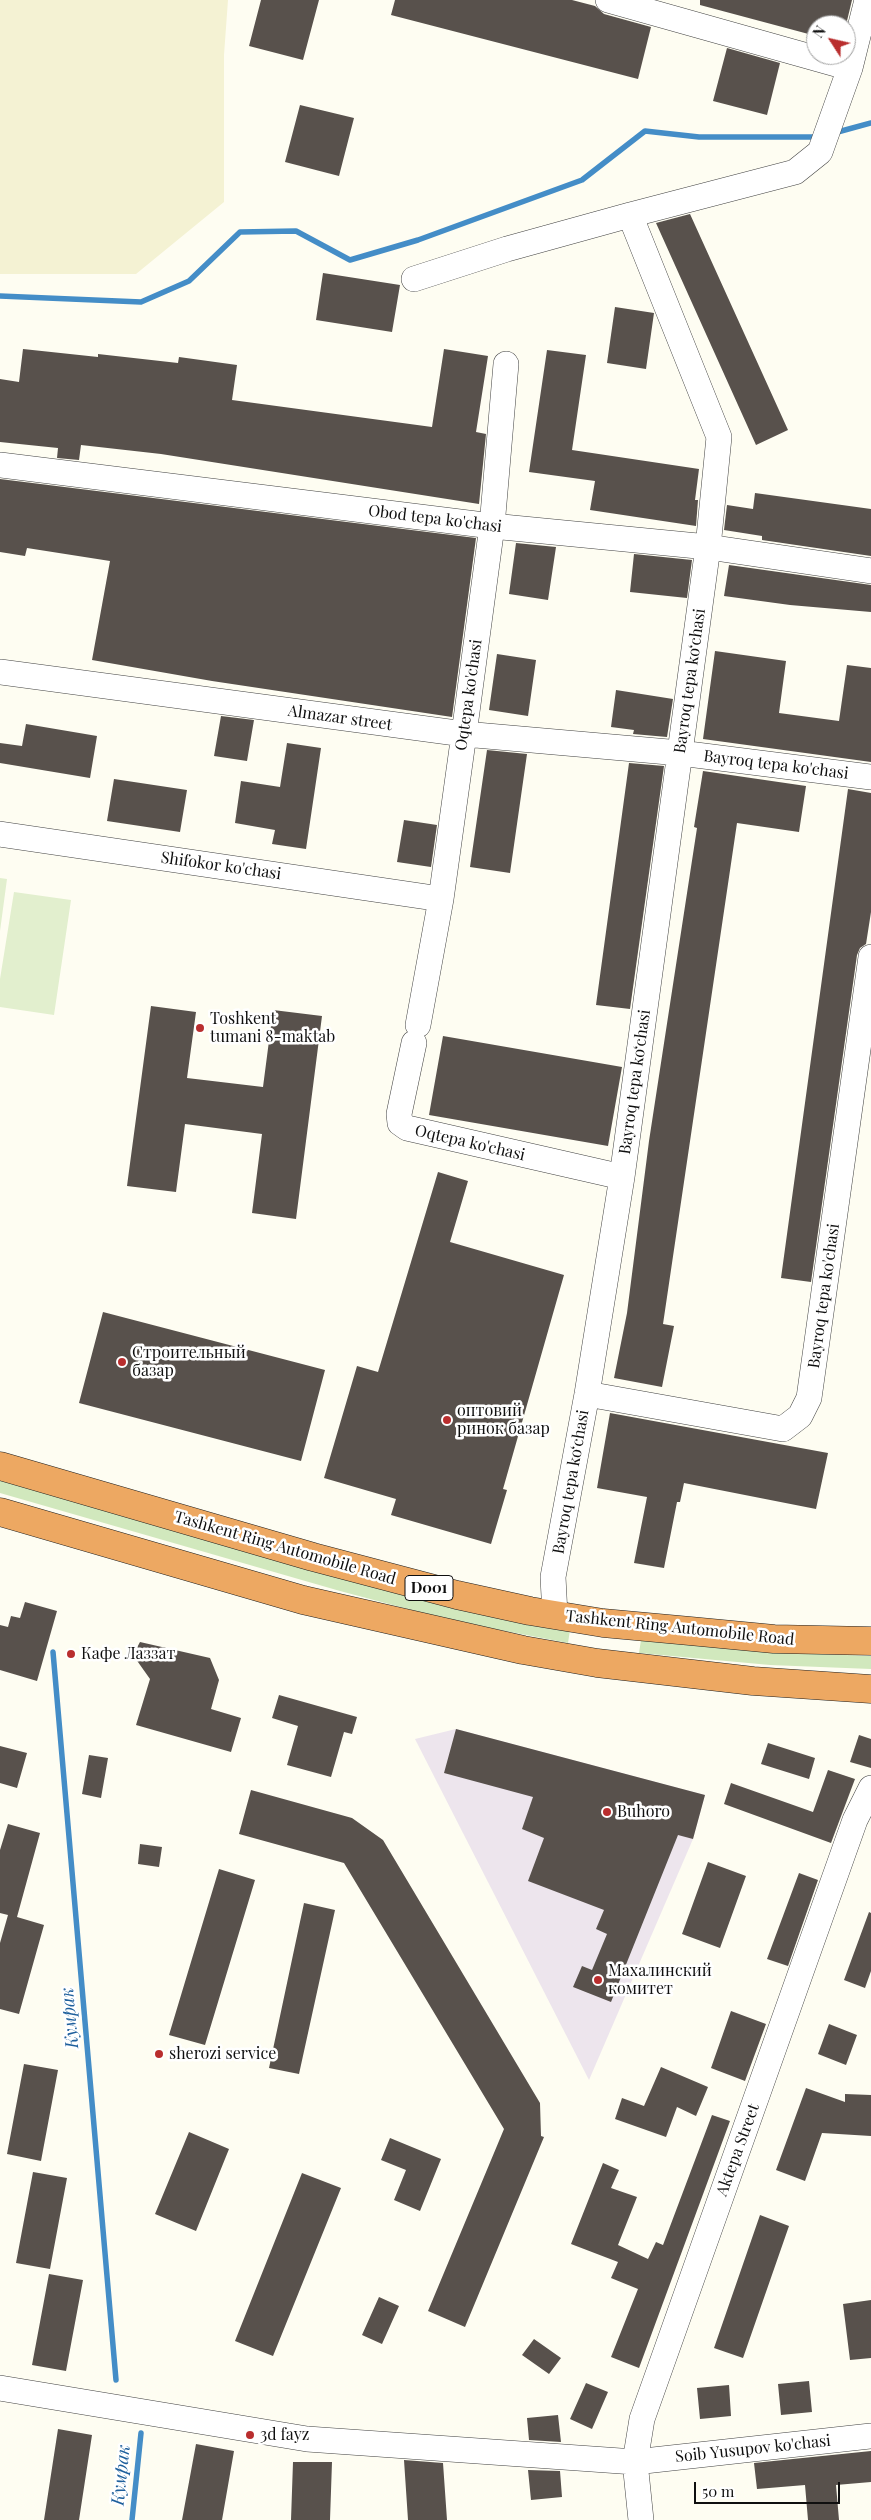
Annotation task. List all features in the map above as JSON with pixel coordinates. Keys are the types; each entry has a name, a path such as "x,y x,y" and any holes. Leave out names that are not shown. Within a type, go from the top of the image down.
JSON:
{"highway":[{"name":"Tashkent Ring Automobile Road","path":"0,1466 323,1560 458,1595 555,1615 603,1623 774,1639 871,1641"},
{"name":"D001","path":"0,1512 303,1600 523,1650 597,1663 716,1677 871,1688"}],"street":[{"path":"608,0 850,68"},
{"path":"414,279 630,215 795,172 820,152 850,68 867,0"},
{"name":"Bayroq tepa koʻchasi","path":"555,1615 553,1577 587,1394 622,1177 708,547 719,437 630,215"},
{"name":"Oqtepa ko'chasi","path":"506,364 492,526 441,899 399,1114 400,1123 407,1128 622,1177"},
{"name":"Obod tepa ko'chasi","path":"0,465 492,526 708,547 871,571"},
{"name":"Almazar street","path":"0,672 464,734 680,754"},
{"name":"Bayroq tepa ko'chasi","path":"680,754 871,777"},
{"name":"Shifokor ko'chasi","path":"0,834 441,899"},
{"name":"Bayroq tepa ko'chasi","path":"587,1394 783,1429 800,1416 810,1398 871,956"},
{"name":"Aktepa Street","path":"641,2520 636,2462 646,2410 856,1820 871,1788"},
{"name":"Soib Yusupov ko'chasi","path":"0,2388 306,2439 636,2462 871,2436"}],"shaded area":[{"path":"0,0 228,0 224,55 224,202 136,274 0,274"},
{"path":"456,1729 705,1795 693,1839 589,2080 415,1739"}],"green space":[{"path":"0,878 7,879 0,931"},
{"path":"14,892 71,900 54,1015 0,1007 0,979"},
{"path":"0,1479 570,1630 568,1643 453,1621 340,1591 0,1493"},
{"path":"641,1640 771,1652 871,1656 871,1669 770,1665 639,1653"}],"building":[{"path":"261,0 319,0 303,60 249,46"},
{"path":"395,0 572,0 595,6 604,14 651,27 638,79 391,15"},
{"path":"700,0 852,0 848,15 806,15 806,33 700,5"},
{"path":"727,48 780,63 767,115 713,101"},
{"path":"300,105 354,118 339,176 285,162"},
{"path":"690,214 788,430 756,445 656,223"},
{"path":"323,273 400,285 392,332 316,320"},
{"path":"615,307 654,313 646,369 607,363"},
{"path":"23,349 98,357 98,354 178,363 179,357 237,365 232,400 432,427 444,349 488,356 476,432 486,434 479,504 161,454 81,445 79,460 57,458 58,448 0,442 0,379 19,382"},
{"path":"547,350 586,355 572,450 699,469 695,500 698,500 696,526 590,510 595,481 529,472"},
{"path":"0,479 476,538 452,717 212,681 92,660 110,561 27,548 25,556 0,552"},
{"path":"755,493 871,509 871,556 762,540 762,536 724,530 727,505 753,509"},
{"path":"516,543 556,547 548,600 509,594"},
{"path":"634,554 692,560 687,598 630,592"},
{"path":"729,565 871,585 871,612 790,605 724,596"},
{"path":"715,651 786,661 779,713 839,721 847,665 871,668 871,762 703,739"},
{"path":"497,654 536,660 528,716 489,710"},
{"path":"616,690 673,699 667,737 633,734 634,730 611,727"},
{"path":"221,716 254,720 247,761 214,756"},
{"path":"26,724 97,736 90,778 0,763 0,743 22,746"},
{"path":"287,743 321,748 306,849 272,844 275,830 235,823 241,781 280,787"},
{"path":"487,750 527,754 510,873 470,867"},
{"path":"629,763 664,766 630,1009 596,1005"},
{"path":"703,771 806,786 799,832 737,823 663,1324 674,1326 662,1387 614,1378 627,1313 649,1141 697,828 694,827"},
{"path":"114,779 187,790 180,832 107,821"},
{"path":"848,789 871,793 871,912 866,944 860,948 857,955 811,1282 781,1278"},
{"path":"404,820 437,825 431,867 397,862"},
{"path":"151,1006 196,1012 187,1078 263,1087 273,1010 322,1016 296,1219 252,1213 262,1134 185,1124 176,1192 127,1186"},
{"path":"443,1036 622,1067 608,1146 429,1115"},
{"path":"438,1172 468,1181 450,1242 564,1275 503,1489 507,1490 491,1544 391,1515 396,1499 324,1478 357,1366 378,1372"},
{"path":"103,1312 325,1370 301,1461 79,1403"},
{"path":"610,1413 828,1453 816,1509 684,1483 680,1502 677,1502 664,1568 634,1563 647,1497 597,1488"},
{"path":"25,1602 57,1611 37,1681 0,1670 0,1625 8,1627 11,1616 20,1618"},
{"path":"140,1642 210,1658 219,1680 211,1709 241,1718 231,1752 136,1725 150,1679 133,1655"},
{"path":"279,1695 357,1717 352,1734 344,1732 331,1777 287,1765 298,1726 272,1718"},
{"path":"456,1729 705,1795 693,1839 678,1835 611,2002 573,1987 582,1966 592,1970 607,1934 596,1929 604,1910 528,1881 544,1838 522,1829 533,1797 444,1773"},
{"path":"859,1735 871,1739 871,1768 850,1762"},
{"path":"768,1743 815,1758 809,1779 761,1764"},
{"path":"0,1746 27,1753 17,1788 0,1783"},
{"path":"89,1755 108,1758 101,1798 82,1794"},
{"path":"828,1770 855,1779 831,1843 724,1804 731,1783 813,1812"},
{"path":"251,1790 352,1818 383,1840 540,2103 541,2136 544,2137 465,2327 428,2311 504,2129 344,1863 239,1834"},
{"path":"8,1824 40,1833 17,1917 44,1925 19,2014 0,2009 0,1943 8,1915 0,1913 0,1850"},
{"path":"140,1844 162,1847 159,1867 138,1864"},
{"path":"708,1862 746,1876 720,1948 682,1934"},
{"path":"219,1869 255,1880 205,2045 169,2035"},
{"path":"799,1873 818,1880 788,1966 767,1959"},
{"path":"304,1903 335,1910 299,2074 269,2068"},
{"path":"869,1912 871,1913 871,1971 865,1988 844,1980"},
{"path":"731,2011 766,2024 745,2081 711,2068"},
{"path":"829,2024 857,2035 846,2065 818,2054"},
{"path":"24,2064 58,2070 41,2161 7,2154"},
{"path":"661,2067 708,2087 696,2116 677,2107 666,2137 615,2119 622,2098 644,2106"},
{"path":"806,2088 845,2102 845,2094 871,2095 871,2136 822,2133 805,2181 776,2170"},
{"path":"712,2115 730,2121 639,2368 611,2357 638,2289 611,2278 618,2262 571,2244 603,2163 619,2170 611,2188 637,2197 618,2245 648,2259 656,2242 663,2245"},
{"path":"189,2132 229,2149 196,2231 155,2214"},
{"path":"390,2138 441,2159 420,2211 394,2200 406,2170 381,2160"},
{"path":"33,2172 67,2178 50,2269 16,2263"},
{"path":"302,2173 341,2188 273,2356 235,2341"},
{"path":"760,2215 789,2226 743,2358 714,2348"},
{"path":"49,2274 83,2280 66,2371 32,2365"},
{"path":"379,2297 399,2306 382,2344 362,2335"},
{"path":"871,2300 871,2358 850,2360 843,2304"},
{"path":"534,2339 561,2358 549,2374 522,2355"},
{"path":"809,2381 812,2412 781,2415 778,2384"},
{"path":"586,2383 608,2392 592,2429 570,2419"},
{"path":"729,2385 731,2416 700,2419 697,2388"},
{"path":"558,2415 561,2442 529,2440 527,2418"},
{"path":"58,2429 92,2435 79,2520 44,2520"},
{"path":"196,2444 234,2451 222,2520 182,2520"},
{"path":"871,2451 871,2482 836,2485 839,2520 808,2520 805,2485 757,2489 754,2463"},
{"path":"404,2460 443,2463 447,2520 408,2520"},
{"path":"293,2462 332,2462 330,2520 291,2520"},
{"path":"528,2470 560,2471 562,2497 531,2500"}],"waterway":[{"path":"834,133 871,123"},
{"path":"0,296 141,302 189,281 240,232 296,231 350,260 418,240 582,180 645,131 699,137 816,137"},
{"name":"Кумрак","path":"53,1652 116,2380"},
{"name":"Кумрак","path":"132,2520 141,2433"}],"place":[{"name":"Toshkent tumani 8-maktab","path":"200,1028"},
{"name":"Строительный базар","path":"122,1362"},
{"name":"оптовий ринок базар","path":"447,1420"},
{"name":"Кафе Лаззат","path":"71,1654"},
{"name":"Buhoro","path":"607,1812"},
{"name":"Махалинский комитет","path":"598,1980"},
{"name":"sherozi service","path":"159,2054"},
{"name":"3d fayz","path":"250,2435"}]}
